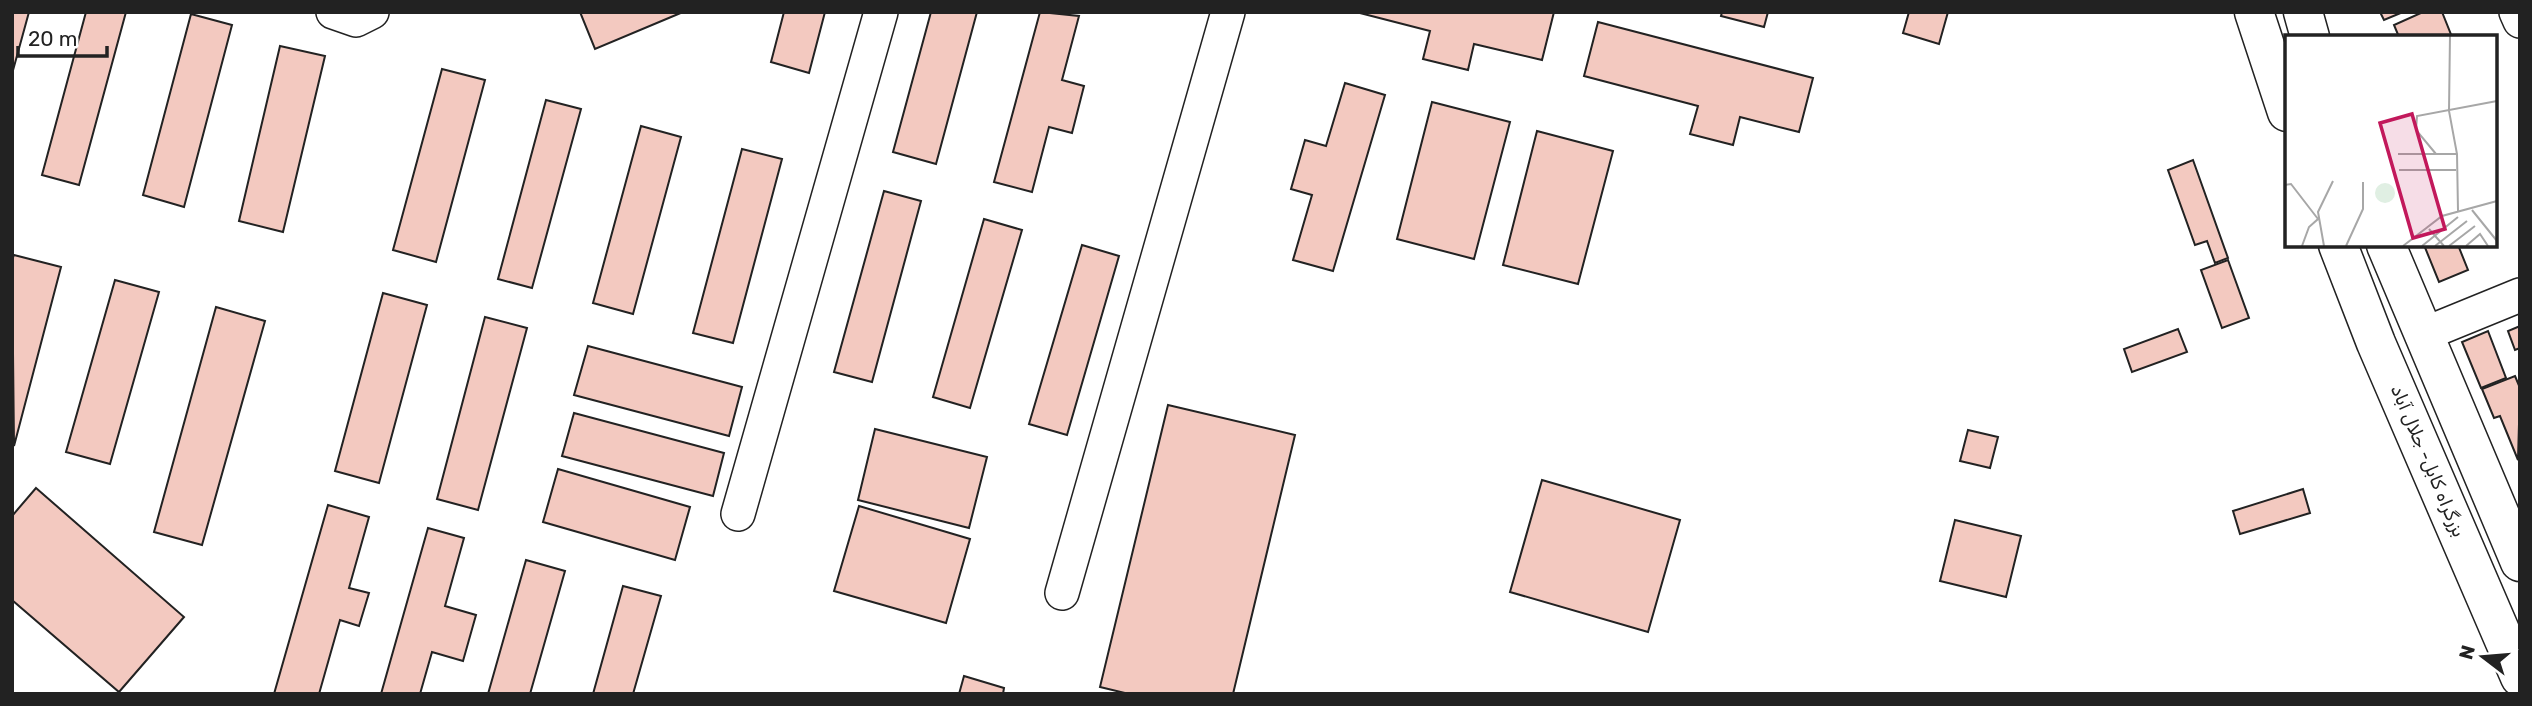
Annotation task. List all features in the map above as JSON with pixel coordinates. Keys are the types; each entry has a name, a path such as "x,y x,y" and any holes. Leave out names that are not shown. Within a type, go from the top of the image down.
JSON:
{"highway":[{"path":"2254,12 2285,106"},
{"path":"2304,12 2310,35"},
{"name":"بزرگراه کابل- جلال آباد","path":"2339,247 2376,342 2520,677"},
{"path":"2387,247 2520,562"}],"street":[{"path":"334,12 356,20 372,12"},
{"path":"738,514 881,12"},
{"path":"1062,593 1228,12"},
{"path":"2516,12 2520,21"},
{"path":"2423,335 2520,295"}],"building":[{"path":"12,12 29,12 12,74"},
{"path":"86,12 126,12 79,185 42,175"},
{"path":"580,12 683,12 595,49"},
{"path":"784,12 825,12 809,73 771,62"},
{"path":"931,12 977,12 936,164 893,152"},
{"path":"1040,12 1079,16 1062,80 1084,86 1072,133 1049,127 1032,192 994,182"},
{"path":"1356,12 1554,12 1542,60 1474,44 1468,70 1423,59 1430,31"},
{"path":"1722,12 1768,12 1764,27 1721,16"},
{"path":"1909,12 1948,12 1939,44 1903,33"},
{"path":"2380,12 2403,12 2384,20"},
{"path":"2423,12 2442,12 2451,35 2398,35 2394,25"},
{"path":"191,14 232,25 184,207 143,195"},
{"path":"1598,22 1813,78 1799,132 1740,117 1733,145 1690,134 1698,106 1584,76"},
{"path":"280,46 325,56 283,232 239,221"},
{"path":"442,69 485,80 436,262 393,250"},
{"path":"1345,83 1385,95 1333,271 1293,260 1312,195 1291,189 1305,140 1326,146"},
{"path":"546,100 581,109 532,288 498,279"},
{"path":"1432,102 1510,122 1474,259 1397,239"},
{"path":"641,126 681,137 633,314 593,303"},
{"path":"1537,131 1613,151 1578,284 1503,265"},
{"path":"742,149 782,159 733,343 693,333"},
{"path":"2193,160 2228,258 2215,263 2207,241 2195,245 2168,170"},
{"path":"884,191 921,201 872,382 834,372"},
{"path":"984,219 1022,230 970,408 933,397"},
{"path":"1082,245 1119,256 1067,435 1029,424"},
{"path":"2425,247 2459,247 2468,270 2439,282"},
{"path":"14,255 61,267 14,446 12,260"},
{"path":"2228,260 2249,318 2222,328 2201,270"},
{"path":"115,280 159,292 110,464 66,452"},
{"path":"383,293 427,305 379,483 335,471"},
{"path":"216,307 265,321 202,545 154,532"},
{"path":"485,317 527,328 478,510 437,499"},
{"path":"2520,326 2520,348 2515,350 2508,331"},
{"path":"2178,329 2187,352 2132,372 2124,349"},
{"path":"2488,331 2506,378 2481,388 2462,342"},
{"path":"588,346 742,387 729,436 574,395"},
{"path":"2515,376 2520,388 2518,460 2500,416 2494,418 2482,389"},
{"path":"1168,405 1295,435 1233,694 1129,694 1100,687"},
{"path":"574,413 724,453 713,496 562,456"},
{"path":"875,429 987,457 969,528 858,500"},
{"path":"1968,430 1998,437 1990,468 1960,461"},
{"path":"558,469 690,507 675,560 543,522"},
{"path":"1542,480 1680,520 1648,632 1510,592"},
{"path":"36,488 184,617 119,692 12,600 12,516"},
{"path":"2303,489 2310,513 2240,534 2233,511"},
{"path":"328,505 369,517 349,588 369,593 359,626 340,620 319,694 274,694"},
{"path":"859,506 970,539 946,623 834,591"},
{"path":"1955,520 2021,536 2006,597 1940,581"},
{"path":"428,528 464,538 445,606 476,615 463,661 432,652 420,694 381,694"},
{"path":"526,560 565,571 530,694 488,694"},
{"path":"623,586 661,596 633,694 593,694"},
{"path":"964,676 1004,688 1003,694 959,694"}]}
